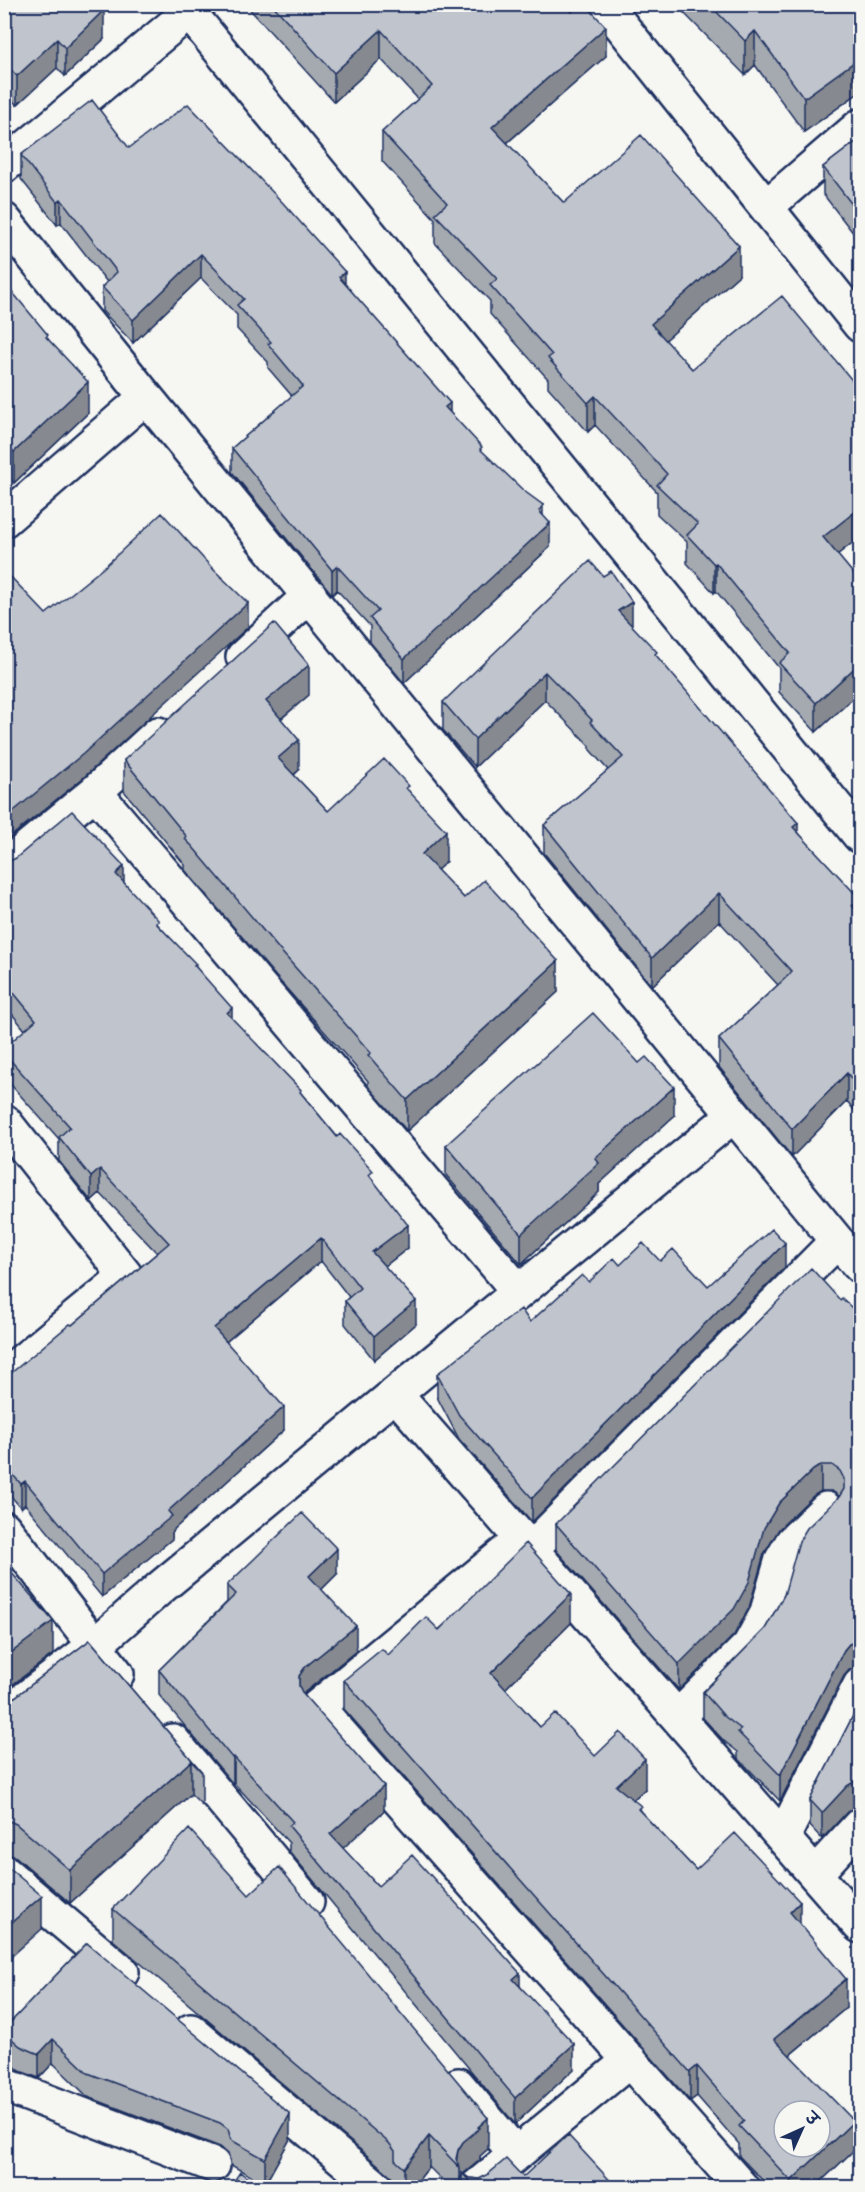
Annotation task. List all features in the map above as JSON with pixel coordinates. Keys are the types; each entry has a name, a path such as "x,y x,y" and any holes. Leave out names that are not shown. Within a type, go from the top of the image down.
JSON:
{"street":[{"path":"610,7 861,325"},
{"path":"4,166 189,12 856,820"},
{"path":"766,207 861,126"},
{"path":"4,220 146,397 837,1241 861,1266"},
{"path":"4,520 146,397"},
{"path":"224,674 310,595"},
{"path":"4,867 95,792 181,713"},
{"path":"95,792 519,1292"},
{"path":"4,1715 94,1646 160,1587 734,1115"},
{"path":"4,1121 126,1276 4,1376"},
{"path":"742,2187 317,1707 526,1544 837,1241"},
{"path":"395,1394 861,1926"},
{"path":"678,1718 749,1646 766,1615 782,1559 792,1542 826,1509"},
{"path":"4,1528 94,1646 328,1927"},
{"path":"783,1837 861,1685"},
{"path":"815,1874 861,1825"},
{"path":"4,1872 145,1992"},
{"path":"171,2014 377,2187"},
{"path":"475,2187 630,2060"},
{"path":"441,2063 516,2154"},
{"path":"4,2085 213,2165"}],"building":[{"path":"4,4 99,4 104,10 65,48 57,39 17,76 4,63"},
{"path":"272,4 565,4 572,12 580,4 585,4 606,27 492,127 564,203 641,135 739,246 651,324 692,369 782,296 861,391 861,507 823,537 861,583 861,662 816,703 779,663 790,653 716,563 714,564 687,535 698,524 657,485 667,474 595,396 588,403 548,358 552,355 490,285 497,279 435,214 447,203 382,132 432,86 381,30 334,73"},
{"path":"709,4 861,4 861,57 804,98 755,31 745,41"},
{"path":"92,100 129,148 188,104 283,203 345,272 339,277 450,403 445,407 482,447 480,449 524,491 543,505 539,511 550,523 404,659 370,618 378,611 337,566 332,571 232,448 303,386 268,344 271,342 237,305 244,299 201,254 133,320 102,287 117,272 61,199 57,202 21,155"},
{"path":"861,138 861,216 823,167"},
{"path":"4,282 48,335 46,337 88,382 14,452 4,442"},
{"path":"162,513 212,568 248,603 83,754 4,819 4,575 7,573 46,614 103,568"},
{"path":"590,561 603,576 611,571 632,602 618,611 657,652 655,654 798,823 793,827 860,899 852,906 861,914 861,1091 847,1073 792,1129 719,1039 792,972 719,893 652,958 544,825 623,757 590,722 592,720 545,672 475,739 443,702"},
{"path":"274,623 309,665 266,701 299,740 278,758 328,811 384,759 409,786 406,788 446,831 422,854 464,898 484,880 558,961 407,1100 368,1055 371,1053 185,839 187,837 124,760"},
{"path":"72,811 124,866 116,874 159,921 156,923 196,964 194,965 232,1008 227,1013 301,1090 300,1092 337,1137 340,1134 373,1171 369,1175 408,1225 372,1252 416,1301 374,1336 345,1301 360,1288 321,1238 214,1328 284,1407 168,1511 172,1516 102,1574 25,1481 21,1484 4,1465 4,1379 169,1243 100,1169 91,1177 59,1137 70,1127 4,1053 4,1048 36,1020 4,981 4,861 8,862 16,858"},
{"path":"593,1013 639,1063 646,1057 674,1087 595,1158 599,1163 521,1234 446,1145"},
{"path":"772,1229 785,1243 532,1498 459,1415 437,1374 521,1309 530,1322 582,1275 589,1282 614,1258 620,1265 643,1243 660,1261 673,1249 708,1286"},
{"path":"811,1268 840,1300 842,1298 861,1317 861,1641 849,1644 844,1650 780,1775 738,1732 741,1729 724,1716 703,1692 765,1629 784,1595 799,1541 807,1528 839,1497 844,1489 844,1479 840,1471 832,1465 821,1465 779,1503 764,1528 749,1582 734,1609 679,1664 556,1524"},
{"path":"302,1513 337,1549 309,1576 356,1626 305,1667 299,1676 299,1686 303,1694 384,1786 330,1834 378,1886 412,1855 520,1973 513,1979 574,2044 515,2098 289,1826 293,1822 234,1757 233,1759 159,1670 236,1594 227,1585"},
{"path":"526,1543 571,1594 491,1673 540,1727 555,1713 595,1756 620,1732 645,1759 616,1786 641,1806 638,1809 696,1870 735,1833 800,1902 790,1912 846,1979 774,2039 854,2121 832,2142 832,2099 772,2099 772,2159 814,2159 791,2181 739,2126 744,2121 697,2066 690,2072 344,1680 382,1649 388,1655 426,1617 439,1630"},
{"path":"4,1564 53,1621 4,1658"},
{"path":"90,1640 202,1772 191,1761 70,1870 16,1824 4,1821 4,1700 15,1697"},
{"path":"861,1700 861,1781 855,1781 847,1786 822,1813 810,1800"},
{"path":"189,1829 249,1895 279,1867 488,2118 463,2142 458,2150 456,2159 460,2168 429,2136 404,2168 395,2160 395,2151 389,2143 113,1909"},
{"path":"4,1864 42,1896 4,1929"},
{"path":"87,1943 290,2114 265,2159 231,2140 228,2129 220,2123 88,2073 53,2039 39,2054 20,2046 4,2032 4,2029"},
{"path":"568,2135 616,2187 475,2187 462,2173 469,2178 479,2179 506,2159 523,2177"},
{"path":"240,2172 259,2187 230,2187"}]}
